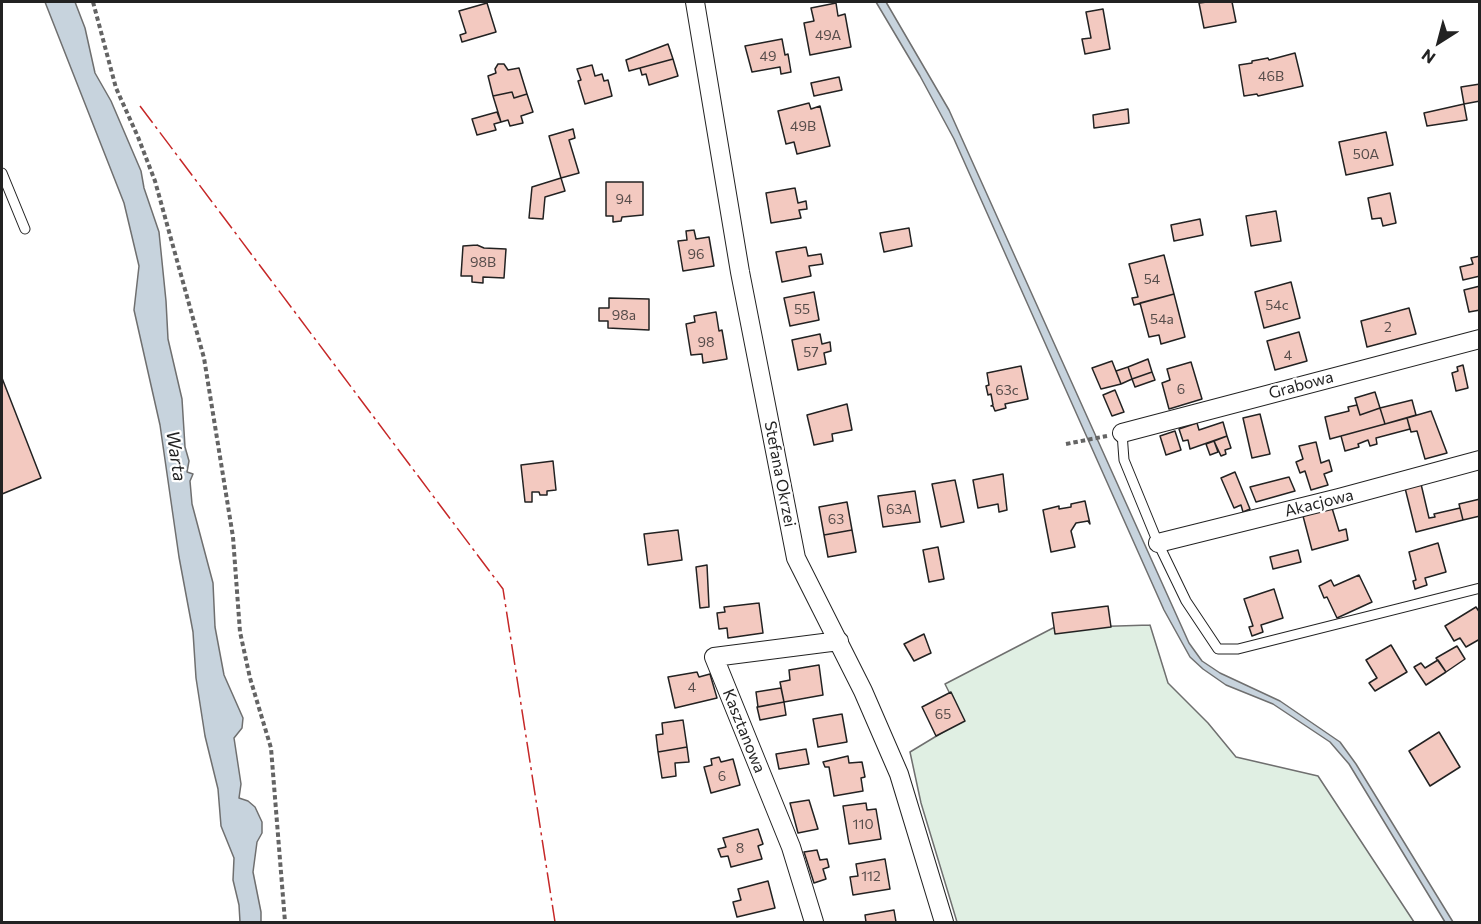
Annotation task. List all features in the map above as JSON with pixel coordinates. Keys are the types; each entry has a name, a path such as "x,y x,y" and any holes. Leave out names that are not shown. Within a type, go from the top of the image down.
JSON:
{"street":[{"name":"Stefana Okrzei","path":"695,2 740,272 796,558 863,691 899,774 944,922"},
{"name":"Grabowa","path":"1118,434 1479,339"},
{"name":"Akacjowa","path":"1158,543 1479,460"},
{"name":"Kasztanowa","path":"814,922 791,847 714,657 839,641"}],"lane":[{"path":"2,173 25,229"},
{"path":"1118,434 1124,460 1158,543 1186,601 1218,649 1238,649 1479,588"}],"path":[{"path":"93,2 116,88 155,181 204,358 233,537 240,632 250,678 271,748 285,922"},
{"path":"1066,444 1118,434"}],"green space":[{"path":"1150,625 1168,683 1208,723 1236,757 1318,776 1414,922 957,922 921,803 910,752 963,720 945,684 1053,628"}],"water":[{"name":"Warta","path":"45,2 75,2 85,28 95,73 111,101 141,171 144,188 159,232 168,339 182,399 185,447 189,461 187,472 193,474 190,481 192,504 213,583 215,627 224,675 243,718 242,728 234,738 241,784 239,798 255,807 262,822 262,833 257,842 253,872 261,922 240,922 239,905 233,880 234,858 221,826 218,789 205,736 196,678 193,632 179,557 160,425 134,310 139,266 124,203"},
{"path":"876,2 886,2 949,110 1189,643 1202,661 1220,673 1280,701 1340,742 1356,764 1453,922 1445,922 1349,764 1330,742 1273,704 1226,685 1190,657 1164,610 954,139"}],"building":[{"path":"1232,2 1236,22 1204,28 1199,3"},
{"path":"487,3 496,32 462,42 460,35 466,33 459,11"},
{"path":"836,3 838,16 845,14 851,47 810,55 804,23 814,21 811,8"},
{"path":"1103,9 1110,49 1085,54 1082,39 1091,38 1086,12"},
{"path":"782,39 785,55 788,54 791,72 781,74 780,67 752,72 745,46"},
{"path":"668,44 673,59 629,71 626,60"},
{"path":"1295,53 1303,86 1258,96 1257,94 1244,96 1239,65"},
{"path":"673,59 678,76 649,85 646,74 642,75 640,68"},
{"path":"498,64 504,64 508,70 519,68 527,94 514,98 512,92 493,96 488,76 496,73 495,69"},
{"path":"592,65 595,76 602,74 604,81 608,80 612,96 585,104 577,69"},
{"path":"839,77 842,90 814,96 811,83"},
{"path":"1480,84 1480,101 1464,104 1461,87"},
{"path":"512,92 514,98 527,94 533,112 521,116 523,123 510,126 508,120 501,122 493,96"},
{"path":"809,103 811,109 820,106 830,146 797,154 794,142 786,144 778,111"},
{"path":"1464,104 1467,120 1427,126 1424,113"},
{"path":"1128,109 1129,123 1094,128 1093,115"},
{"path":"497,112 501,122 494,124 496,130 477,135 472,119"},
{"path":"573,129 575,138 569,140 579,173 561,178 549,136"},
{"path":"1386,132 1393,165 1346,175 1339,142"},
{"path":"561,178 565,191 545,197 543,219 529,218 532,187"},
{"path":"606,182 643,182 643,215 622,217 621,221 613,222 613,216 606,216"},
{"path":"795,188 798,203 806,201 807,209 799,210 801,218 771,223 766,193"},
{"path":"1390,193 1396,223 1383,226 1381,218 1372,219 1368,198"},
{"path":"1276,211 1281,241 1251,246 1246,216"},
{"path":"1200,219 1203,235 1174,241 1171,225"},
{"path":"909,228 912,246 884,252 880,233"},
{"path":"694,230 696,239 709,237 714,266 683,271 678,241 687,240 686,231"},
{"path":"477,245 484,248 506,249 504,278 483,277 483,283 472,282 472,276 461,276 463,246"},
{"path":"806,247 808,256 821,254 823,264 809,266 811,276 782,282 776,252"},
{"path":"1164,255 1174,294 1134,305 1132,298 1138,297 1129,264"},
{"path":"1480,256 1480,276 1463,280 1460,267 1473,264 1471,258"},
{"path":"1291,282 1300,318 1264,328 1255,292"},
{"path":"1480,286 1480,310 1469,312 1464,290"},
{"path":"814,292 819,320 790,326 784,298"},
{"path":"1174,294 1185,337 1161,344 1159,335 1149,337 1140,303"},
{"path":"609,298 649,299 649,330 608,328 608,321 599,321 599,308 609,308"},
{"path":"1409,308 1416,334 1367,347 1361,321"},
{"path":"716,312 727,359 703,363 702,354 691,355 686,324 695,322 694,316"},
{"path":"1299,332 1307,361 1275,370 1267,341"},
{"path":"820,334 822,344 830,342 831,351 824,353 826,364 798,370 792,340"},
{"path":"1148,359 1152,372 1132,379 1128,367"},
{"path":"1112,361 1121,384 1101,389 1092,368"},
{"path":"1191,362 1202,399 1169,409 1162,383 1170,380 1167,369"},
{"path":"1463,365 1468,388 1456,391 1452,373 1458,371 1457,367"},
{"path":"1021,366 1028,399 1005,404 1006,408 995,411 991,406 993,405 991,394 988,395 986,386 989,385 987,373"},
{"path":"1128,367 1132,379 1121,384 1116,371"},
{"path":"1152,372 1155,380 1135,387 1132,379"},
{"path":"2,378 41,478 2,494"},
{"path":"1115,390 1124,412 1112,416 1103,395"},
{"path":"1375,392 1380,408 1360,415 1355,398"},
{"path":"1412,400 1416,415 1385,424 1380,408"},
{"path":"847,404 852,430 832,434 833,441 814,445 807,415"},
{"path":"1357,405 1360,415 1380,408 1385,424 1330,439 1325,417 1349,411 1348,407"},
{"path":"1431,411 1447,453 1425,459 1417,431 1411,432 1407,418"},
{"path":"1260,414 1270,454 1252,458 1243,418"},
{"path":"1407,418 1410,429 1376,438 1377,444 1370,446 1368,440 1358,444 1359,447 1345,451 1341,436"},
{"path":"1223,422 1227,436 1190,449 1188,440 1183,441 1179,429 1197,423 1199,430"},
{"path":"1175,431 1181,450 1166,455 1160,436"},
{"path":"1227,436 1231,448 1225,450 1226,454 1221,456 1214,441"},
{"path":"1214,441 1218,452 1210,455 1206,444"},
{"path":"1316,442 1321,463 1329,460 1332,471 1324,474 1328,485 1311,490 1305,471 1300,473 1296,462 1303,459 1299,446"},
{"path":"553,461 556,490 547,491 547,495 532,492 532,502 525,502 521,465"},
{"path":"1235,472 1250,509 1243,512 1241,505 1234,508 1221,478"},
{"path":"1003,474 1007,510 999,512 998,504 978,508 973,480"},
{"path":"1289,477 1295,491 1256,502 1250,487"},
{"path":"955,480 964,522 941,527 932,484"},
{"path":"1421,484 1429,518 1435,517 1434,514 1460,508 1463,520 1416,532 1405,488"},
{"path":"915,491 920,522 883,527 878,496"},
{"path":"1480,499 1480,516 1463,520 1459,504"},
{"path":"1085,501 1090,524 1088,521 1076,523 1071,531 1075,547 1051,552 1043,510 1059,506 1059,509 1071,507 1071,504"},
{"path":"847,502 852,530 824,535 819,507"},
{"path":"1332,508 1339,531 1346,529 1348,540 1312,550 1303,516"},
{"path":"678,530 682,560 648,565 644,534"},
{"path":"852,530 856,552 828,557 824,535"},
{"path":"1438,543 1446,572 1425,578 1427,585 1415,589 1413,581 1416,580 1409,552"},
{"path":"938,547 944,579 929,582 923,550"},
{"path":"1298,550 1301,562 1273,569 1270,557"},
{"path":"707,565 709,607 700,608 696,567"},
{"path":"1359,575 1372,602 1337,618 1319,586 1331,580 1334,586"},
{"path":"1274,589 1283,618 1261,625 1263,632 1252,636 1249,627 1253,626 1244,599"},
{"path":"759,603 763,633 728,638 727,628 719,629 717,613 725,612 724,607"},
{"path":"1108,606 1111,627 1055,634 1052,613"},
{"path":"1476,607 1480,613 1480,639 1466,647 1460,638 1454,641 1445,626"},
{"path":"924,634 931,653 914,661 904,644"},
{"path":"1391,645 1407,672 1375,691 1369,683 1377,678 1366,660"},
{"path":"1457,646 1465,659 1446,672 1436,658"},
{"path":"1438,660 1446,672 1426,685 1414,667 1421,663 1425,668"},
{"path":"819,665 823,695 784,702 780,682 790,680 789,670"},
{"path":"697,672 699,677 710,674 717,698 675,708 668,677"},
{"path":"781,688 784,702 758,707 756,692"},
{"path":"951,692 965,721 936,736 922,707"},
{"path":"784,702 786,715 760,720 757,707"},
{"path":"842,714 847,742 818,747 813,719"},
{"path":"683,720 687,747 658,752 656,735 663,734 662,723"},
{"path":"1439,732 1460,767 1430,786 1409,751"},
{"path":"687,747 689,762 675,763 676,776 662,778 658,752"},
{"path":"806,749 809,764 779,769 776,754"},
{"path":"848,756 849,763 862,762 865,777 861,778 863,791 834,796 829,767 825,767 823,762"},
{"path":"719,757 721,762 733,759 740,785 711,793 704,767 712,765 711,759"},
{"path":"809,800 818,829 798,833 790,803"},
{"path":"866,803 867,810 876,809 881,839 849,844 843,806"},
{"path":"758,829 763,844 758,846 762,859 731,867 728,856 721,857 718,849 726,847 723,838"},
{"path":"817,850 820,860 827,859 829,867 823,869 826,879 814,883 804,852"},
{"path":"885,859 890,889 853,895 850,877 858,876 856,864"},
{"path":"768,881 775,908 737,917 733,902 741,900 738,889"},
{"path":"894,910 896,922 866,922 865,915"}],"power":[{"path":"140,106 503,589 555,922"}]}
